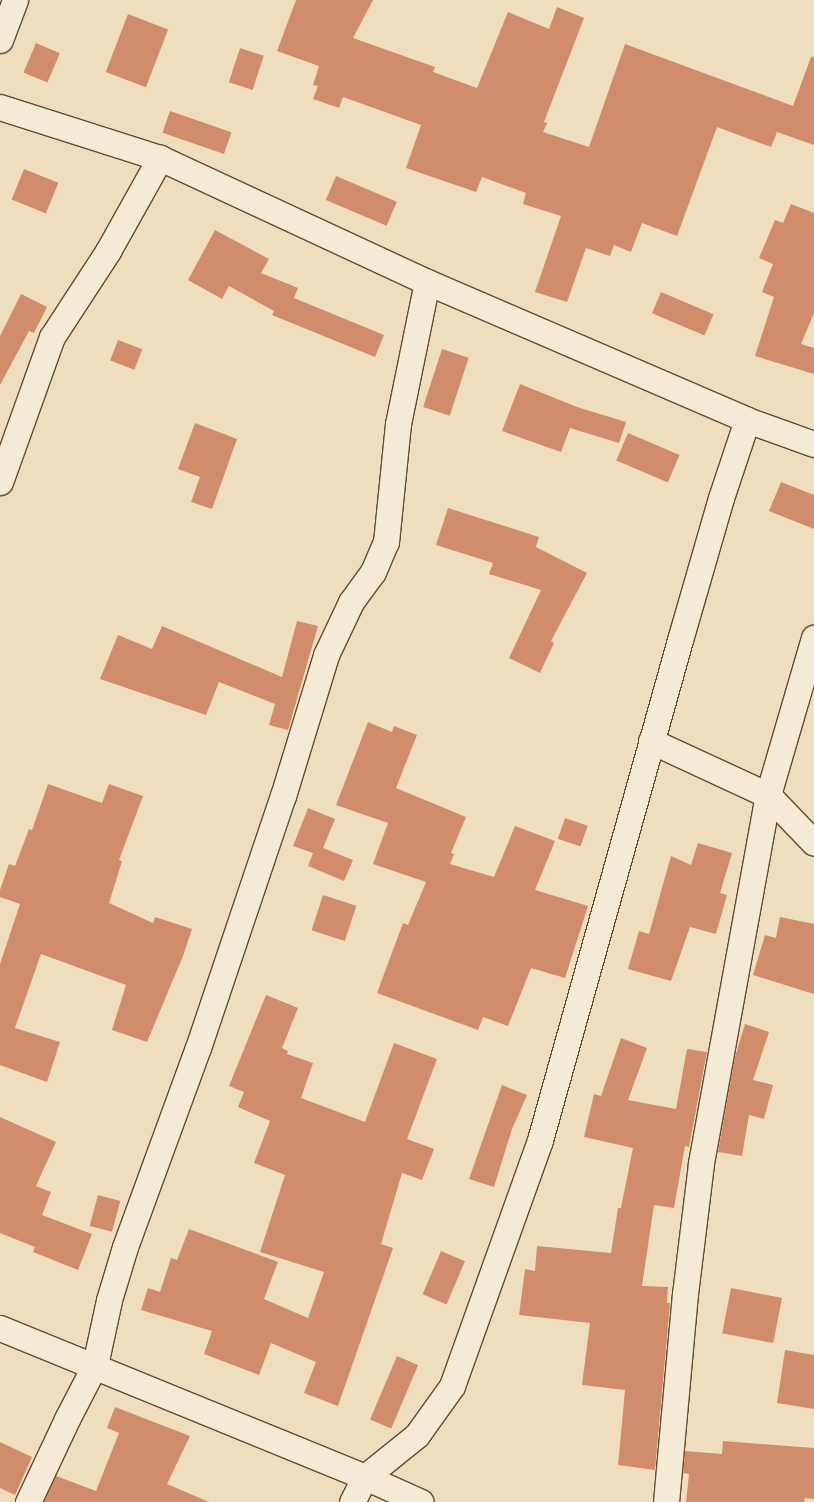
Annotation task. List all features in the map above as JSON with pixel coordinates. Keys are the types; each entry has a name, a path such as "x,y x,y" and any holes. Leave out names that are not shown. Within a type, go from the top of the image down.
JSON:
{"street":[{"path":"0,40 15,0"},
{"path":"0,107 160,158 427,282 747,420 814,444"},
{"path":"0,482 52,337 108,252 160,158"},
{"path":"28,1502 95,1365 108,1300 198,1048 283,796 326,655 351,602 373,572 386,542 398,424 427,282"},
{"path":"352,1502 365,1477 417,1435 452,1386 540,1140 651,741 721,498 747,420"},
{"path":"666,1502 685,1294 701,1163 768,795 814,638"},
{"path":"651,741 768,795 814,843"},
{"path":"0,1328 95,1365 365,1477 420,1502"}],"building":[{"path":"296,0 373,0 353,38 435,67 433,72 477,88 508,12 549,29 557,7 584,18 544,122 547,123 543,132 589,147 625,44 793,106 811,57 814,57 814,145 777,132 771,147 717,127 677,236 642,223 631,252 614,245 610,256 586,248 567,302 535,292 561,216 523,204 526,193 482,177 476,192 406,168 421,125 343,97 339,108 313,99 318,86 313,85 319,66 277,51"},
{"path":"128,14 168,29 146,87 106,72"},
{"path":"36,43 60,53 47,83 23,72"},
{"path":"240,48 264,56 253,90 229,82"},
{"path":"170,111 231,132 224,154 163,133"},
{"path":"24,169 58,183 46,213 12,200"},
{"path":"336,176 397,202 387,226 326,200"},
{"path":"791,204 814,213 814,313 801,344 814,348 814,374 755,356 774,297 762,292 773,264 759,258 775,220 783,223"},
{"path":"215,230 269,259 261,273 298,288 294,298 384,335 375,357 272,315 274,311 229,286 222,299 188,280"},
{"path":"661,292 713,314 704,335 652,313"},
{"path":"21,294 47,307 34,333 29,331 0,385 0,336"},
{"path":"118,340 142,349 134,370 110,361"},
{"path":"442,349 469,358 450,416 423,407"},
{"path":"520,384 577,407 626,422 619,443 570,428 561,452 502,431"},
{"path":"195,423 237,439 212,509 191,502 200,477 178,469"},
{"path":"628,433 680,455 668,482 616,461"},
{"path":"781,482 814,495 814,529 769,511"},
{"path":"448,508 539,537 536,547 587,573 551,641 554,643 540,673 509,658 541,590 489,574 493,563 436,545"},
{"path":"297,621 318,626 288,730 269,725 275,704 219,682 206,715 100,679 118,635 152,649 162,626 282,677"},
{"path":"368,722 392,732 394,726 417,735 396,788 466,817 451,853 454,854 450,864 494,877 515,826 555,841 535,890 588,906 565,978 531,968 508,1026 483,1017 478,1030 377,993 403,923 408,925 426,882 373,864 388,823 336,805"},
{"path":"48,784 102,803 109,784 143,796 119,860 122,861 109,903 153,923 155,917 192,929 183,956 147,1042 112,1030 126,985 41,954 15,1028 60,1042 47,1082 0,1065 0,964 20,904 0,897 0,890 9,864 15,866 29,829 32,830"},
{"path":"308,808 335,819 323,848 353,860 344,881 308,866 313,853 293,846"},
{"path":"565,818 588,826 581,847 558,839"},
{"path":"698,843 732,853 720,893 727,895 716,934 690,927 671,981 628,969 639,931 649,934 671,856 691,865"},
{"path":"323,895 356,906 345,941 312,930"},
{"path":"780,917 814,924 814,994 753,975 765,935 776,938"},
{"path":"266,995 298,1008 282,1048 288,1051 287,1054 313,1063 301,1098 365,1122 394,1043 437,1059 407,1139 434,1149 422,1180 402,1173 381,1244 393,1248 338,1406 304,1393 316,1362 271,1343 259,1375 204,1354 212,1331 141,1310 148,1288 160,1292 171,1258 177,1260 189,1229 278,1262 264,1299 308,1318 324,1272 260,1252 285,1175 254,1163 270,1121 238,1107 244,1092 229,1086"},
{"path":"745,1024 769,1032 753,1080 773,1085 764,1119 749,1115 742,1156 718,1152 735,1057"},
{"path":"621,1038 647,1048 628,1100 676,1109 687,1049 707,1052 689,1147 685,1146 674,1208 654,1205 642,1286 668,1287 667,1303 670,1303 655,1470 618,1465 625,1390 582,1385 590,1323 519,1315 525,1269 535,1271 537,1246 611,1253 618,1208 621,1208 633,1148 584,1137 594,1094 601,1096"},
{"path":"502,1085 527,1095 512,1129 494,1187 469,1179"},
{"path":"0,1117 56,1142 36,1186 51,1192 42,1215 92,1234 78,1270 33,1252 35,1247 0,1233"},
{"path":"98,1195 120,1201 112,1232 90,1226"},
{"path":"441,1251 465,1261 447,1304 423,1294"},
{"path":"731,1288 782,1298 773,1343 722,1333"},
{"path":"785,1350 814,1355 814,1409 777,1403"},
{"path":"397,1356 418,1365 391,1429 370,1420"},
{"path":"115,1407 190,1436 167,1484 209,1502 44,1502 56,1476 96,1491 119,1433 107,1428"},
{"path":"723,1441 814,1448 814,1499 805,1498 804,1502 686,1502 689,1474 683,1473 685,1451 722,1454"},
{"path":"0,1442 32,1457 15,1495 0,1488"}]}
